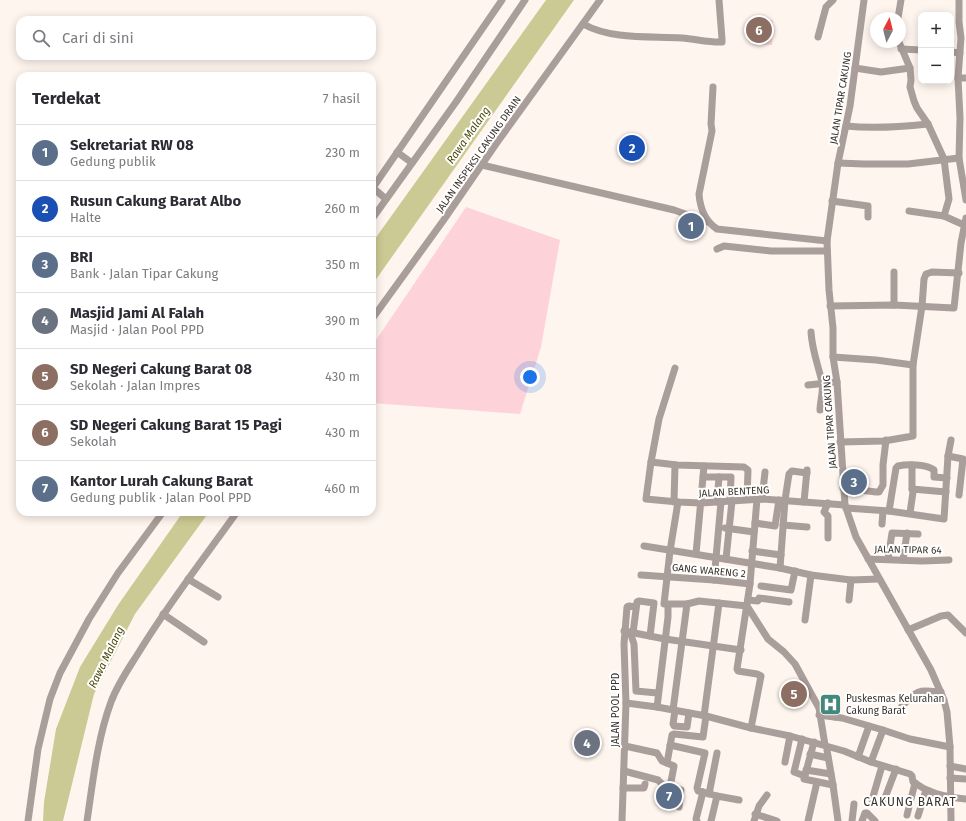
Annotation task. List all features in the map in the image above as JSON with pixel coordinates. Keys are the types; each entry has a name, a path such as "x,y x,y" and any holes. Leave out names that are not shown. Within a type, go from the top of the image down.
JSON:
{"street":[{"path":"376,182 502,0"},
{"path":"376,211 386,199 456,102 525,0"},
{"name":"JALAN INSPEKSI CAKUNG DRAIN","path":"376,313 600,0"},
{"path":"583,24 596,31 625,35 684,38 722,42 719,0"},
{"path":"818,37 826,7 833,0"},
{"name":"JALAN TIPAR CAKUNG","path":"864,0 855,68 846,126 838,163 827,241 830,306 833,328 833,357 838,382 843,488 846,507 856,537 931,670 941,692 947,712 950,747 951,821"},
{"path":"899,12 901,0"},
{"path":"959,0 962,23 958,78 963,119 959,158 966,200"},
{"path":"906,46 918,49"},
{"path":"901,48 910,68 910,87 912,96 917,108 928,124 944,159 949,192 949,199 944,216"},
{"path":"954,52 960,53"},
{"path":"855,68 876,72 910,68"},
{"path":"958,78 966,78"},
{"path":"708,222 699,203 699,194 712,131 713,87"},
{"path":"846,126 863,128 928,124"},
{"path":"397,152 412,163"},
{"path":"838,163 903,164 959,158"},
{"path":"482,165 667,208 708,222 717,229 827,241"},
{"path":"376,191 386,199"},
{"path":"832,201 868,206 868,217"},
{"path":"909,211 944,216 964,226"},
{"path":"830,306 894,305 954,308 966,218"},
{"path":"717,249 724,246 771,251 827,251"},
{"path":"894,272 894,305"},
{"path":"840,442 886,440 912,436 913,366 922,306 924,279 926,274 932,272 959,273"},
{"path":"811,332 812,344 823,384 820,410"},
{"path":"833,357 876,360 913,366"},
{"path":"675,368 659,419 651,462 675,465 746,468 748,472 747,499"},
{"path":"808,385 838,382"},
{"path":"843,488 876,492 882,490 886,440"},
{"path":"912,488 946,492 948,456 951,440"},
{"path":"948,456 963,459 959,495"},
{"name":"JALAN BENTENG","path":"651,462 646,499 701,503 747,499 782,500 811,504 828,503 846,507 910,513 944,519 946,492"},
{"path":"675,465 676,502 664,604 687,604 699,601 747,603 758,601 759,598 789,602"},
{"path":"882,524 896,468 900,465 931,468 934,470 934,477 947,478"},
{"path":"910,513 914,492 912,488 912,465"},
{"path":"696,554 704,466"},
{"path":"751,728 761,678 760,675 757,674 738,671 737,668 750,584 755,522 764,472"},
{"path":"755,522 774,526 790,472 807,472 804,502"},
{"path":"703,477 731,477 731,501 726,559"},
{"path":"714,580 715,557 719,528 719,477"},
{"path":"780,568 783,525 782,500"},
{"path":"828,503 824,512 828,516 828,538"},
{"path":"28,821 38,750 48,708 60,673 89,619 118,573 160,516"},
{"path":"87,820 98,753 111,703 129,666 163,614 234,516"},
{"path":"783,525 807,527"},
{"path":"719,528 754,532"},
{"path":"888,559 892,533 918,534"},
{"path":"903,560 907,533"},
{"path":"644,546 780,568 811,575 851,580 880,579"},
{"path":"752,552 781,555"},
{"name":"JALAN TIPAR 64","path":"868,559 949,560"},
{"path":"761,586 791,590 795,571"},
{"name":"GANG WARENG 2","path":"641,575 750,584"},
{"path":"805,620 811,575"},
{"path":"188,579 218,597"},
{"path":"849,600 851,580"},
{"name":"JALAN POOL PPD","path":"622,821 626,703 624,660 629,632 628,606 636,607 637,602 639,601 654,603 650,636"},
{"path":"667,763 670,745 674,734 703,737 719,603"},
{"path":"747,603 768,639 784,652 794,664 819,708 838,821"},
{"path":"687,604 674,710 674,726 687,727 689,713"},
{"path":"657,707 668,617 668,605"},
{"path":"163,614 204,642"},
{"path":"908,630 941,616 948,615 966,633"},
{"path":"629,632 741,650"},
{"path":"629,632 634,644 636,691 658,693"},
{"path":"624,660 635,660"},
{"path":"902,706 921,690 941,692"},
{"path":"626,703 705,716 790,736 814,742 826,751"},
{"path":"835,717 837,708"},
{"path":"819,715 835,717 910,739 950,747"},
{"path":"858,757 869,726"},
{"path":"872,762 883,730"},
{"path":"785,762 790,736"},
{"path":"802,739 794,772 831,774"},
{"path":"814,742 804,780 833,785"},
{"path":"670,745 696,754 705,753 697,788 698,791 739,800"},
{"path":"625,746 655,752 662,761 673,765 674,767 670,787"},
{"path":"810,754 826,751 844,751 882,766 896,769 911,775 912,782 926,790 951,797 966,799"},
{"path":"697,821 696,820 706,793 717,752"},
{"path":"872,800 882,766"},
{"path":"950,766 966,769"},
{"path":"883,803 896,769"},
{"path":"624,771 658,780 662,784 682,790 679,807"},
{"path":"950,778 966,779"},
{"path":"808,821 817,782"},
{"path":"907,815 915,783"},
{"path":"623,788 644,788 645,784"},
{"path":"918,816 926,790"},
{"path":"767,795 759,806 755,818 777,821"},
{"path":"711,821 717,796"},
{"path":"852,821 854,804"},
{"path":"862,821 865,813 867,812 875,821"}],"shaded area":[{"path":"755,19 773,20 772,45 755,44"},
{"path":"466,207 560,240 541,347 520,414 376,403 376,340"}],"water":[{"name":"Rawa Malang","path":"546,0 574,0 376,279 376,237"},
{"name":"Rawa Malang","path":"180,516 206,516 135,614 94,694 63,821 43,821 44,802 56,729 80,667 118,605"}],"place":[{"name":"SD Negeri Cakung Barat 15 Pagi","path":"759,30"},
{"name":"Rusun Cakung Barat Albo","path":"632,148"},
{"name":"Sekretariat RW 08","path":"691,226"},
{"name":"BRI","path":"854,482"},
{"name":"SD Negeri Cakung Barat 08","path":"794,694"},
{"name":"Puskesmas Kelurahan Cakung Barat","path":"831,704"},
{"name":"Masjid Jami Al Falah","path":"587,743"},
{"name":"Kantor Lurah Cakung Barat","path":"669,796"}],"district":[{"name":"CAKUNG BARAT","path":"910,802"}]}
